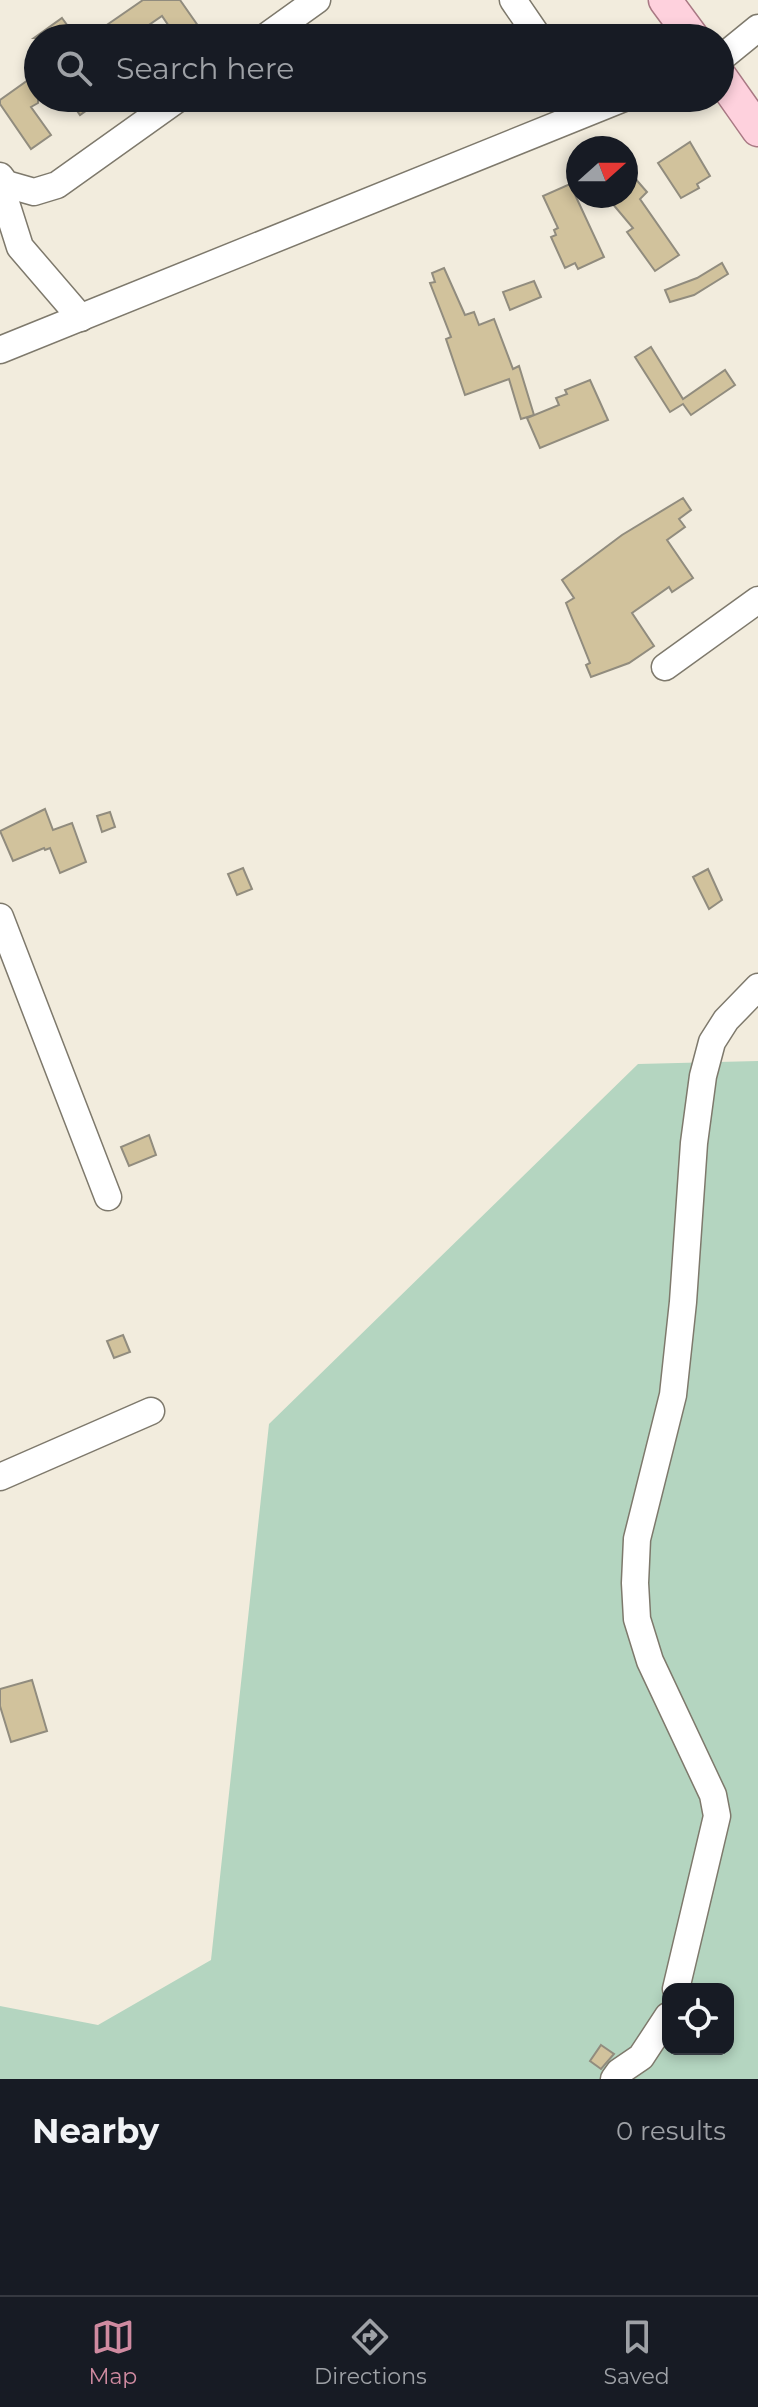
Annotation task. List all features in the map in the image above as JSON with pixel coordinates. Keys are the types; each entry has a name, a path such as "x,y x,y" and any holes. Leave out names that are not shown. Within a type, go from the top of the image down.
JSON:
{"main road":[{"path":"665,0 683,24"},
{"path":"734,96 758,130"}],"street":[{"path":"284,24 317,0"},
{"path":"513,0 529,24"},
{"path":"734,48 758,28"},
{"path":"81,318 20,247 6,203 3,180 34,192 57,185 159,112"},
{"path":"0,350 567,112"},
{"path":"665,667 758,600"},
{"path":"0,917 108,1197"},
{"path":"677,1983 717,1816 713,1795 650,1661 637,1619 637,1539 673,1395 694,1143 703,1076 712,1042 726,1020 758,987"},
{"path":"0,1477 151,1411"},
{"path":"614,2079 641,2057 662,2025"}],"green space":[{"path":"758,1061 758,2079 0,2079 0,2006 98,2025 211,1960 269,1424 638,1064"}],"building":[{"path":"143,0 180,0 197,24 167,24 162,16 150,24 108,24"},
{"path":"24,83 24,112 35,112 51,135 31,149 0,100"},
{"path":"690,142 710,176 697,184 699,188 681,198 658,163"},
{"path":"638,182 647,192 640,199 679,255 655,271 627,232 633,228 616,208 638,208"},
{"path":"566,186 566,208 581,208 604,257 578,269 575,263 565,268 551,237 556,235 554,230 558,228 543,196"},
{"path":"722,263 728,274 694,295 670,302 665,290 697,278"},
{"path":"444,268 465,315 474,312 479,325 494,319 513,369 519,366 534,415 521,419 509,379 465,395 446,339 451,337 430,283 435,282 432,273"},
{"path":"534,281 541,297 510,310 503,292"},
{"path":"651,347 683,399 725,370 735,385 691,415 683,404 670,412 635,357"},
{"path":"590,380 608,420 540,448 527,418 559,405 556,398 567,394 565,390"},
{"path":"683,498 691,510 679,519 685,527 667,540 693,578 672,592 669,587 632,613 654,646 629,663 591,677 586,665 590,663 566,603 574,598 562,580 622,535"},
{"path":"45,809 53,830 72,823 86,862 60,873 50,848 13,861 0,831"},
{"path":"110,812 115,827 102,832 97,816"},
{"path":"243,868 252,889 237,895 228,874"},
{"path":"708,869 722,900 709,909 693,877"},
{"path":"149,1135 156,1155 129,1166 121,1147"},
{"path":"123,1335 130,1352 114,1358 107,1341"},
{"path":"32,1680 47,1731 11,1742 0,1706 0,1689"},
{"path":"601,2045 614,2054 601,2069 590,2061"}]}
